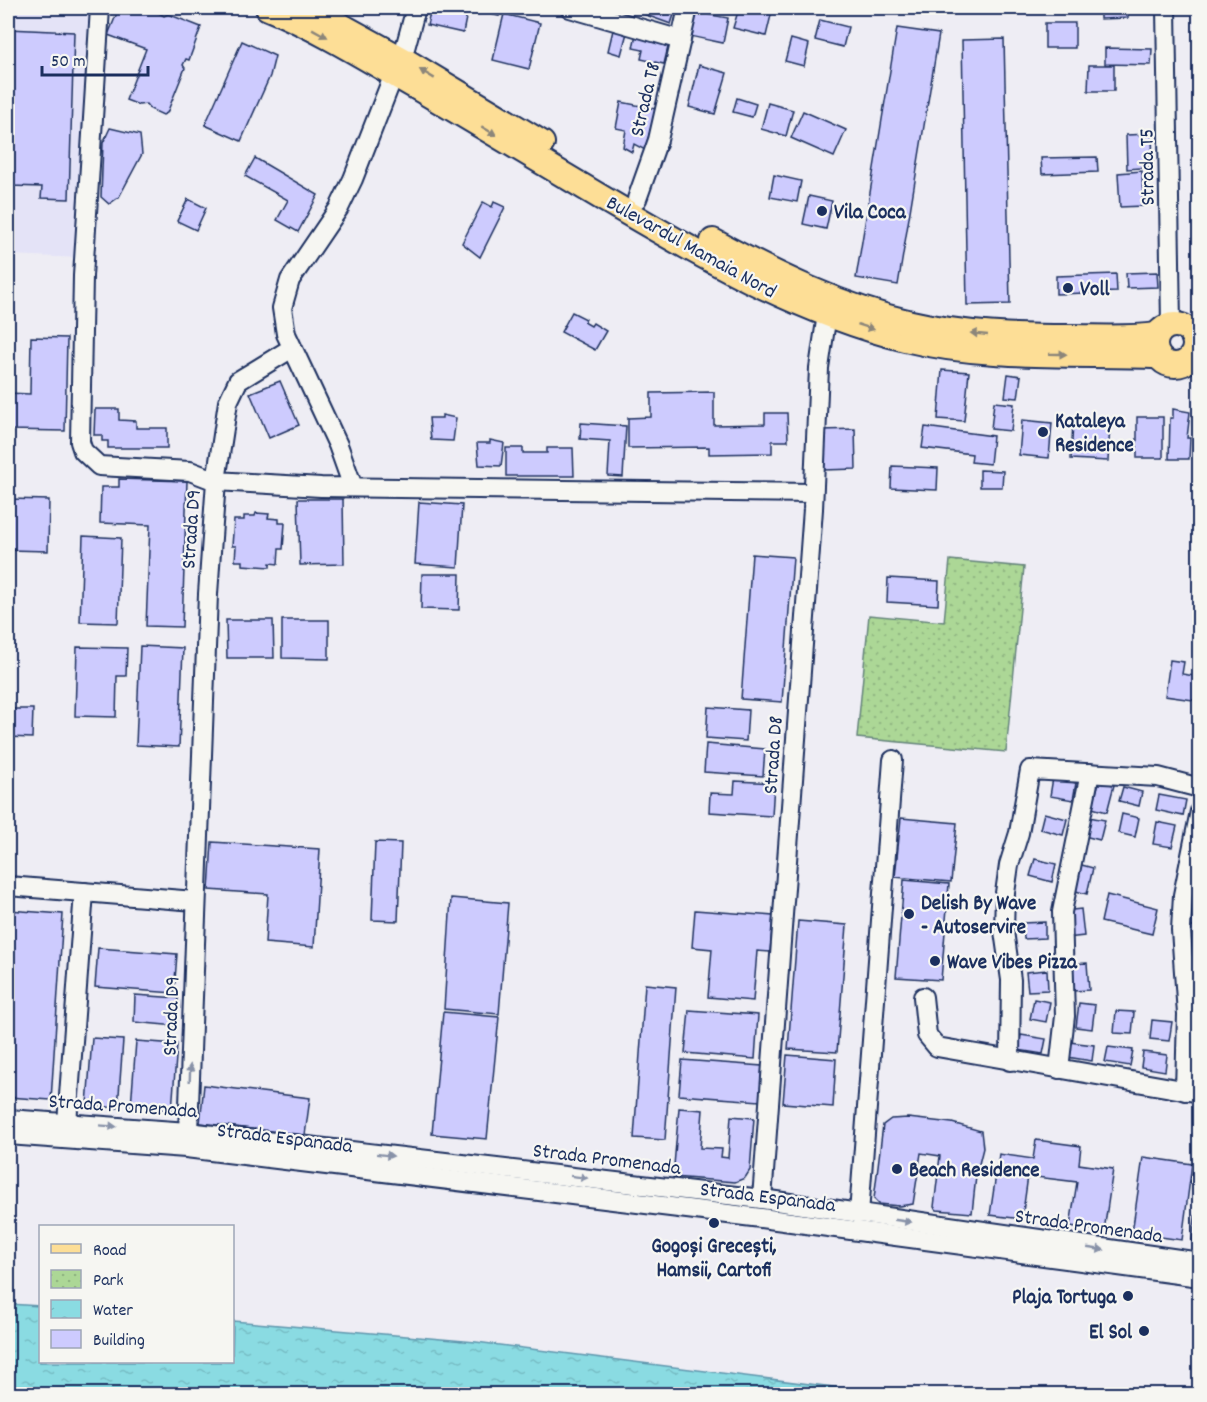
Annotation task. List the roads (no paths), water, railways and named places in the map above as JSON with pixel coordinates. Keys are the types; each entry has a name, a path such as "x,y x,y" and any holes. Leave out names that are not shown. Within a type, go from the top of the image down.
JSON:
{"main road":[{"name":"Bulevardul Mamaia Nord","path":"268,8 398,67 741,257 801,286 911,323 984,334 1162,339"},
{"name":"Bulevardul Mamaia Nord","path":"309,8 398,67 664,234 777,294 828,314 906,339 983,351 1162,339"},
{"path":"1187,328 1197,340 1190,367 1170,364 1162,339 1187,328"}],"street":[{"name":"Strada D9","path":"100,8 83,276 80,442 82,451 99,466 190,471 216,481 210,542 188,1132"},
{"path":"353,488 338,445 292,348 285,327 284,294 290,279 339,208 398,67 416,8"},
{"path":"570,8 681,40"},
{"name":"Strada T8","path":"637,199 658,140 688,8"},
{"name":"Strada T5","path":"1162,339 1166,8"},
{"name":"Strada D8","path":"762,1199 813,493 818,377 828,314"},
{"path":"292,348 238,381 228,402 216,481 353,488 813,493"},
{"path":"859,1214 893,760"},
{"path":"1010,1061 1011,980 1004,931 1005,893 1030,770 1158,777 1200,788"},
{"path":"1059,1069 1065,1016 1062,912 1090,773"},
{"path":"923,997 927,1035 937,1047 1192,1092 1181,930 1183,896 1200,811"},
{"path":"8,886 195,901"},
{"path":"67,1123 84,892"},
{"name":"Strada Promenada","path":"8,1119 188,1132 762,1199 1200,1262"},
{"name":"Strada Espanada","path":"8,1135 198,1149 773,1219 1200,1277"}],"water":[{"path":"8,1304 39,1306 39,1363 234,1363 234,1321 476,1342 889,1394 8,1394"}],"place":[{"name":"Vila Coca","path":"822,211"},
{"name":"Voll","path":"1068,288"},
{"name":"Kataleya Residence","path":"1043,432"},
{"name":"Delish By Wave - Autoservire","path":"909,914"},
{"name":"Wave Vibes Pizza","path":"935,961"},
{"name":"Beach Residence","path":"897,1169"},
{"name":"Gogoși Grecești, Hamsii, Cartofi","path":"714,1223"},
{"name":"Plaja Tortuga","path":"1128,1296"},
{"name":"El Sol","path":"1144,1331"}]}
